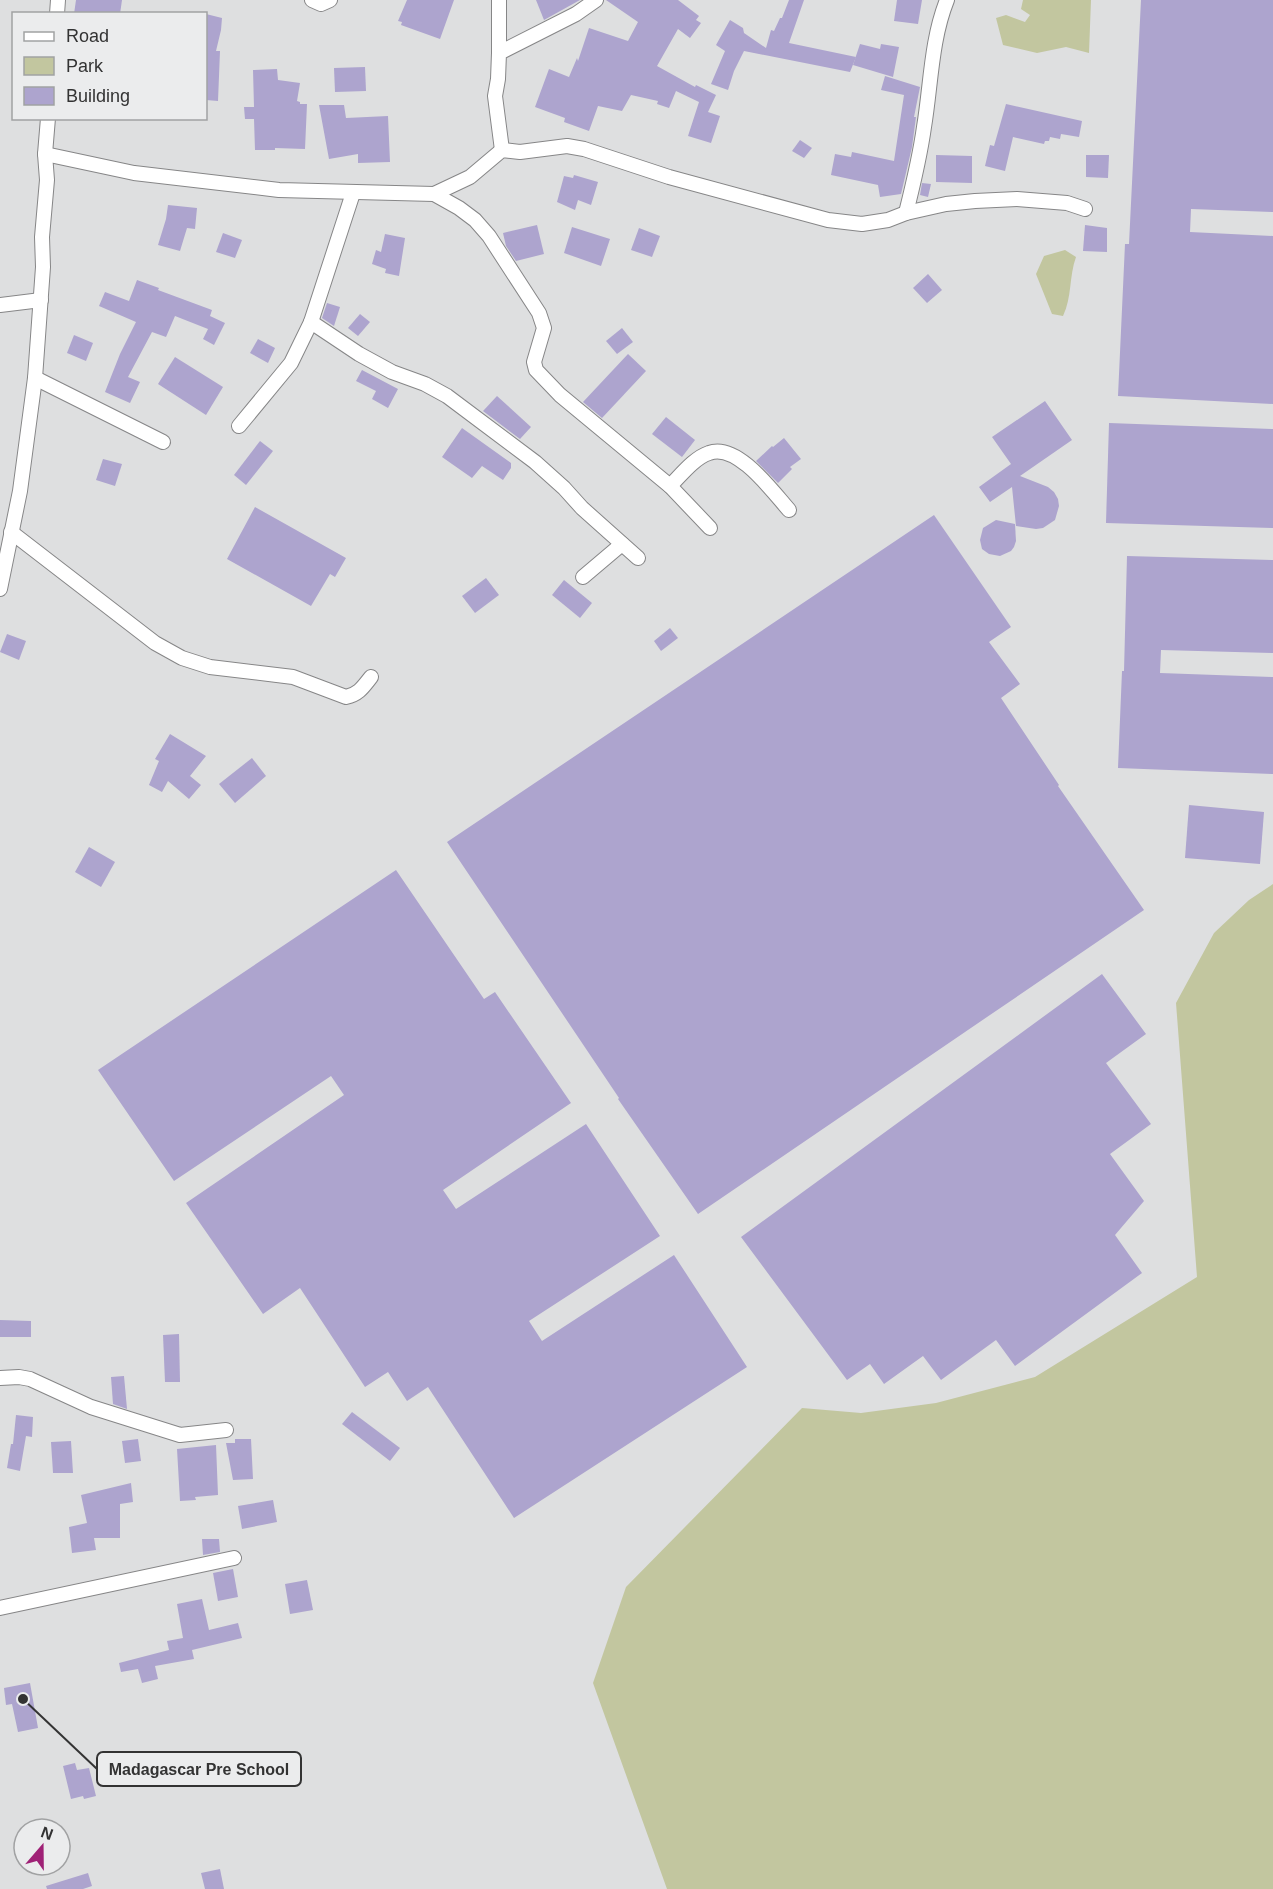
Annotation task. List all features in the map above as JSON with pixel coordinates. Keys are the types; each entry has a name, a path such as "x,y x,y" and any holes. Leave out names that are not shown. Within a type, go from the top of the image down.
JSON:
{"street":[{"path":"312,0 321,4 330,0"},
{"path":"499,0 498,79 495,96 502,150"},
{"path":"499,53 576,14 596,0"},
{"path":"906,213 917,169 939,20 947,0"},
{"path":"0,590 20,491 36,378 48,120"},
{"path":"45,153 134,173 279,190 434,194 470,177 502,150 520,152 567,146 584,149 669,177 828,220 862,224 888,220 906,213 946,204 1017,199 1067,203 1085,208"},
{"path":"239,426 291,363 311,322 353,193"},
{"path":"434,194 475,220 489,236 539,313 544,328 534,362 536,370 560,395 670,486 710,528"},
{"path":"0,305 41,300"},
{"path":"311,322 359,354 392,372 425,384 447,396 536,462 638,558"},
{"path":"36,378 163,442"},
{"path":"670,486 710,452 732,454 747,464 789,510"},
{"path":"11,532 155,643 182,658 210,667 293,677 346,697 360,691 371,677"},
{"path":"584,577 622,544"},
{"path":"0,1378 30,1379 91,1407 180,1435 226,1430"},
{"path":"0,1608 234,1558"}],"green space":[{"path":"1023,0 1091,0 1089,53 1066,47 1037,53 1003,45 996,18 1006,15 1025,22 1030,15 1021,9"},
{"path":"1065,250 1076,257 1068,302 1063,316 1052,314 1036,274 1044,256"},
{"path":"1273,884 1273,1889 667,1889 593,1683 626,1587 802,1408 861,1413 936,1403 1035,1377 1197,1277 1176,1003 1214,933 1249,900"}],"building":[{"path":"76,0 122,0 120,12 74,12"},
{"path":"407,0 454,0 440,39 401,25 402,22 398,21"},
{"path":"536,0 580,0 544,20"},
{"path":"606,0 678,0 699,16 696,20 701,23 690,38 678,29 657,66 695,87 696,85 716,95 708,112 720,116 711,143 688,136 699,102 676,91 669,108 657,104 658,101 631,95 622,111 598,106 589,131 564,122 565,118 535,107 549,69 569,77 577,58 578,61 589,28 628,41 638,22"},
{"path":"789,0 804,0 789,43 856,57 850,72 744,51 728,90 711,84 725,51 716,45 730,20 766,48 771,30 774,31 782,18"},
{"path":"897,0 922,0 918,24 894,21"},
{"path":"1141,0 1273,0 1273,212 1191,209 1190,232 1273,236 1273,404 1118,396 1125,244 1129,244"},
{"path":"207,14 222,18 216,51 220,51 218,101 207,100"},
{"path":"860,44 880,49 881,44 899,47 893,77 853,65"},
{"path":"365,67 366,91 335,92 334,68"},
{"path":"277,69 278,80 300,83 297,101 300,104 307,104 305,149 255,150 254,119 245,119 244,107 254,107 253,70"},
{"path":"885,76 920,87 914,117 916,117 912,147 901,194 880,197 878,185 831,175 835,154 851,157 852,152 894,161 904,95 881,90"},
{"path":"1006,104 1082,121 1079,137 1061,134 1060,139 1050,137 1049,141 1045,141 1044,144 1013,137 1005,171 985,166 990,145 994,146"},
{"path":"319,105 344,105 346,118 388,116 390,162 358,163 358,154 329,159"},
{"path":"800,140 812,148 804,158 792,151"},
{"path":"936,155 972,156 972,183 936,182"},
{"path":"1086,155 1109,155 1108,178 1086,177"},
{"path":"574,175 598,182 591,205 578,200 575,210 557,202 564,176 573,178"},
{"path":"922,183 931,184 928,197 920,195"},
{"path":"168,205 197,208 195,229 187,228 180,251 158,245"},
{"path":"537,225 544,254 516,261 506,246 503,233"},
{"path":"1085,225 1107,228 1107,252 1083,251"},
{"path":"572,227 610,239 601,266 564,253"},
{"path":"639,228 660,236 652,257 631,250"},
{"path":"223,233 242,240 235,258 216,252"},
{"path":"385,234 405,238 399,276 385,273 386,269 372,264 376,250 381,252"},
{"path":"928,274 942,290 927,303 913,288"},
{"path":"137,280 212,310 210,316 225,323 214,345 203,339 208,329 175,316 166,337 152,332 128,377 140,382 130,403 105,392 136,322 99,306 105,292 129,301"},
{"path":"327,303 340,307 334,326 322,318"},
{"path":"360,314 370,322 358,336 348,328"},
{"path":"622,328 633,342 617,354 606,341"},
{"path":"74,335 93,343 86,361 67,353"},
{"path":"258,339 275,348 268,363 250,353"},
{"path":"628,354 646,371 602,418 583,402"},
{"path":"175,357 223,387 206,415 158,384"},
{"path":"362,370 398,389 388,408 372,399 376,391 356,381"},
{"path":"497,396 531,427 520,439 483,411"},
{"path":"1045,401 1072,440 1020,476 1048,487 1054,492 1059,506 1055,520 1043,528 1016,526 1012,487 990,502 979,487 1011,464 992,437"},
{"path":"666,417 695,440 682,457 652,434"},
{"path":"1109,423 1273,429 1273,528 1106,523"},
{"path":"462,428 511,463 511,468 503,480 482,466 472,478 442,457"},
{"path":"784,438 801,459 790,467 792,469 778,483 756,461"},
{"path":"260,441 273,451 246,485 234,475"},
{"path":"103,459 122,464 115,486 96,480"},
{"path":"255,507 346,558 335,577 330,574 311,606 227,559"},
{"path":"934,515 1011,627 989,642 1020,684 1001,698 1058,786 1144,910 698,1214 618,1099 447,842"},
{"path":"996,520 1015,524 1014,547 1000,556 989,554 982,549 980,540 983,528"},
{"path":"1127,556 1273,560 1273,653 1161,650 1160,673 1273,677 1273,774 1118,768 1122,671 1124,671"},
{"path":"486,578 499,595 475,613 462,596"},
{"path":"564,580 592,603 580,618 552,595"},
{"path":"670,628 678,638 661,651 654,641"},
{"path":"7,634 26,641 19,660 0,652"},
{"path":"170,734 206,756 190,776 201,785 189,799 168,781 162,792 149,785 159,761 155,759"},
{"path":"252,758 266,776 235,803 219,784"},
{"path":"1189,805 1264,812 1260,864 1185,858"},
{"path":"89,847 115,862 101,887 75,872"},
{"path":"396,870 484,999 495,992 571,1103 443,1190 456,1209 586,1124 660,1236 529,1321 542,1341 674,1255 747,1367 514,1518 428,1387 407,1401 388,1372 365,1387 300,1288 263,1314 186,1203 344,1095 331,1076 174,1181 98,1070"},
{"path":"1102,974 1146,1034 1106,1063 1151,1124 1110,1154 1144,1201 1115,1235 1142,1273 1015,1366 996,1340 941,1380 923,1356 884,1384 870,1364 847,1380 741,1237"},
{"path":"0,1320 31,1321 31,1337 0,1337"},
{"path":"179,1334 180,1382 165,1382 163,1335"},
{"path":"124,1376 127,1409 113,1404 111,1377"},
{"path":"352,1412 400,1448 390,1461 342,1424"},
{"path":"16,1415 33,1417 32,1437 26,1436 20,1471 7,1468 11,1444 13,1444"},
{"path":"138,1439 141,1461 125,1463 122,1441"},
{"path":"235,1439 251,1439 253,1479 233,1480 226,1443 235,1443"},
{"path":"71,1441 73,1473 53,1473 51,1442"},
{"path":"216,1445 218,1495 180,1501 177,1449"},
{"path":"131,1483 133,1502 120,1504 120,1538 94,1538 96,1550 72,1553 69,1527 87,1523 81,1495"},
{"path":"273,1500 277,1522 242,1529 238,1506"},
{"path":"202,1539 219,1539 220,1552 203,1555"},
{"path":"233,1569 238,1597 218,1601 213,1573"},
{"path":"307,1580 313,1610 290,1614 285,1584"},
{"path":"202,1599 209,1630 238,1623 242,1638 192,1650 194,1659 155,1666 158,1679 142,1683 138,1669 121,1672 119,1663 169,1650 167,1641 183,1638 177,1604"},
{"path":"30,1683 38,1728 18,1732 12,1704 6,1705 4,1688"},
{"path":"75,1763 77,1770 89,1768 96,1796 71,1799 63,1766"},
{"path":"220,1869 224,1889 205,1889 201,1873"},
{"path":"88,1873 92,1886 83,1889 47,1889 46,1886"}],"place":[{"name":"Madagascar Pre School","path":"23,1699"}]}
